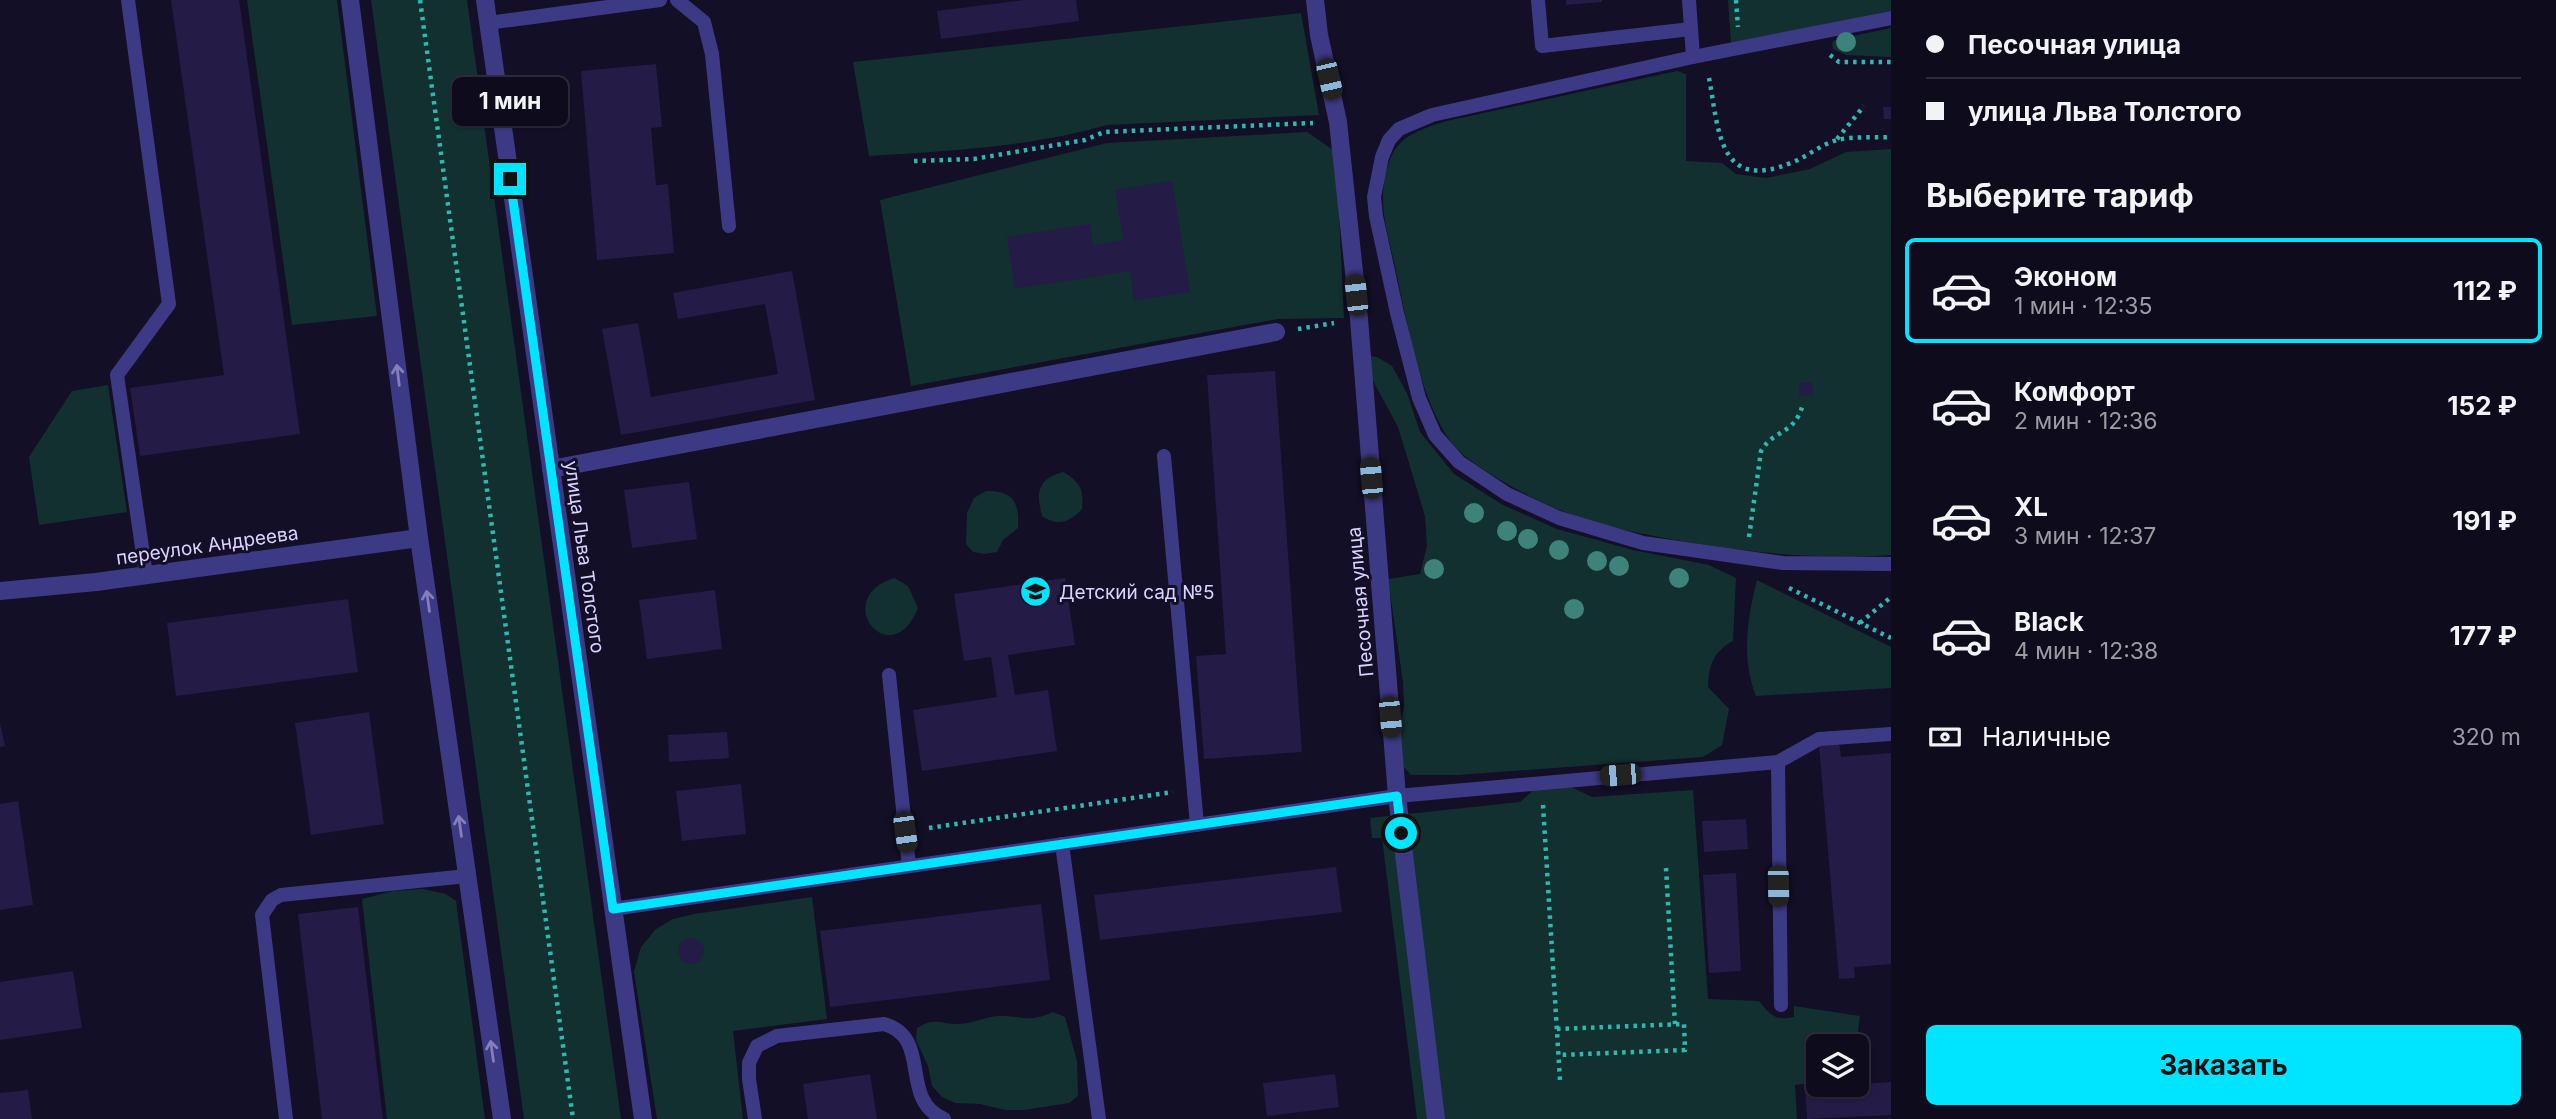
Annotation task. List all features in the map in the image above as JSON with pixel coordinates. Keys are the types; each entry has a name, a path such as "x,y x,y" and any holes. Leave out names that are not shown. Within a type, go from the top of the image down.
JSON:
{"street":[{"path":"350,0 419,538 502,1119"},
{"name":"улица Льва Толстого","path":"485,0 643,1119"},
{"name":"Песочная улица","path":"1315,0 1319,35 1338,122 1359,319 1397,796 1436,1119"},
{"path":"551,469 1276,332"},
{"name":"переулок Андреева","path":"0,591 146,575 419,538"}],"lane":[{"path":"128,0 169,304 117,375 146,575"},
{"path":"488,23 660,0"},
{"path":"677,0 704,22 712,54 729,226"},
{"path":"1538,0 1542,46 1691,29"},
{"path":"1689,0 1691,29 1699,56"},
{"path":"1891,19 1699,56 1432,115 1399,129 1389,140 1382,157 1374,197 1397,313 1419,398 1434,435 1459,462 1507,494 1559,518 1643,542 1783,563 1891,564"},
{"path":"1164,456 1197,825"},
{"path":"889,676 909,866"},
{"path":"613,909 1397,796 1778,762 1819,739 1891,734"},
{"path":"1778,762 1781,1005"},
{"path":"1062,844 1099,1119"},
{"path":"286,1119 262,915 265,907 272,900 288,894 467,876"},
{"path":"755,1119 749,1063 757,1046 777,1037 884,1024 898,1028 910,1044 924,1105 944,1119"}],"path":[{"path":"420,0 573,1119"},
{"path":"1804,35 1839,62 1891,62"},
{"path":"1699,56 1722,146 1734,162 1753,169 1781,166 1837,140 1891,137"},
{"path":"1837,140 1864,106"},
{"path":"914,161 974,159 1085,140 1104,132 1338,122"},
{"path":"1309,327 1333,323"},
{"path":"1746,559 1761,451 1768,441 1796,422 1803,404"},
{"path":"1780,583 1891,638"},
{"path":"1860,623 1891,597"},
{"path":"1541,782 1560,1080"},
{"path":"905,832 1194,789"},
{"path":"1666,868 1675,1024"},
{"path":"1557,1029 1684,1024 1685,1050 1559,1055"}],"green space":[{"path":"247,0 337,0 377,316 292,325"},
{"path":"371,0 467,0 621,1119 524,1119"},
{"path":"1728,0 1891,0 1891,11 1731,43"},
{"path":"1301,13 1319,115 1107,125 1019,143 869,156 853,62"},
{"path":"1891,28 1891,57 1846,55 1833,49 1832,43 1835,40"},
{"path":"1677,71 1686,74 1686,161 1722,163 1736,174 1766,178 1810,169 1846,152 1891,149 1891,555 1838,557 1759,552 1680,541 1585,520 1522,492 1469,459 1447,435 1432,407 1413,347 1384,215 1384,182 1395,149 1414,133 1447,121"},
{"path":"1307,132 1336,152 1344,318 1278,319 911,386 880,200 1107,143"},
{"path":"1370,356 1392,366 1407,393 1420,432 1454,474 1503,505 1557,529 1633,550 1709,565 1736,578 1733,641 1721,650 1711,666 1708,687 1729,709 1722,745 1703,757 1458,775 1411,775 1401,764 1398,730 1404,707 1403,682 1388,579 1420,574 1427,546 1425,516 1398,427 1372,379"},
{"path":"108,385 127,512 39,525 29,457 72,391"},
{"path":"1063,472 1080,487 1082,509 1068,520 1059,522 1042,516 1039,494 1043,483"},
{"path":"986,491 1003,493 1013,500 1018,512 1018,528 1003,540 997,552 984,554 973,552 966,544 967,513 974,498"},
{"path":"894,578 908,586 918,608 907,627 894,635 881,633 871,626 866,614 867,601 875,588"},
{"path":"1757,580 1891,647 1891,688 1756,696 1748,667 1747,638"},
{"path":"1565,784 1592,797 1693,790 1708,999 1759,1001 1770,1013 1782,1018 1794,1017 1794,1006 1860,1016 1858,1034 1806,1034 1806,1084 1795,1085 1797,1119 1417,1119 1382,838 1372,838 1370,818 1520,802 1536,788"},
{"path":"423,889 446,894 456,901 485,1119 387,1119 362,899 393,891"},
{"path":"812,897 827,1019 733,1031 743,1119 657,1119 634,972 641,947 656,929 673,919"},
{"path":"1053,1012 1065,1017 1077,1061 1078,1096 1069,1103 1005,1110 980,1104 955,1103 942,1097 932,1086 928,1066 916,1040 917,1028 923,1024 960,1024 998,1016 1031,1018"}],"building":[{"path":"171,0 239,0 300,434 140,456 130,388 224,375"},
{"path":"1023,0 1076,0 1079,21 941,39 937,11"},
{"path":"1566,0 1602,0 1602,2 1566,5"},
{"path":"656,64 662,127 651,128 656,185 668,184 674,253 597,260 581,71"},
{"path":"1883,107 1891,107 1891,119 1884,119"},
{"path":"1172,181 1190,292 1134,301 1130,271 1015,289 1007,237 1090,224 1093,245 1123,240 1115,190"},
{"path":"792,271 815,400 621,435 602,329 638,323 651,397 778,374 765,304 678,319 673,293"},
{"path":"1275,371 1302,752 1204,759 1196,656 1226,654 1207,375"},
{"path":"1799,382 1812,382 1813,395 1799,396"},
{"path":"689,482 697,539 632,548 624,490"},
{"path":"1065,578 1075,645 1008,655 1015,695 1048,690 1057,751 922,771 913,710 997,697 991,657 964,661 954,594"},
{"path":"715,590 722,649 647,659 639,600"},
{"path":"348,599 358,672 176,696 167,623"},
{"path":"369,712 384,824 311,835 295,723"},
{"path":"0,723 5,746 0,747"},
{"path":"727,732 729,758 669,762 668,735"},
{"path":"1839,743 1841,757 1891,753 1891,964 1854,967 1855,978 1839,979 1819,745"},
{"path":"741,784 746,834 682,841 676,791"},
{"path":"18,801 33,905 0,910 0,804"},
{"path":"1746,819 1748,849 1704,852 1702,821"},
{"path":"1336,867 1342,912 1100,940 1094,895"},
{"path":"1736,873 1741,971 1709,973 1703,875"},
{"path":"1041,904 1050,980 830,1007 820,931"},
{"path":"358,907 383,1119 322,1119 298,914"},
{"path":"691,938 700,942 704,951 700,960 691,964 682,960 678,951 682,942"},
{"path":"73,971 82,1028 0,1040 0,982"},
{"path":"870,1074 877,1119 808,1119 803,1084"},
{"path":"1335,1074 1339,1107 1267,1116 1263,1083"},
{"path":"1891,1082 1891,1115 1807,1119 1805,1088 1806,1097 1869,1097 1869,1084"},
{"path":"28,1090 32,1119 0,1119 0,1093"}],"place":[{"name":"Детский сад №5","path":"1036,592"}],"route":[{"path":"510,179 613,909 1397,796 1401,833"}]}
